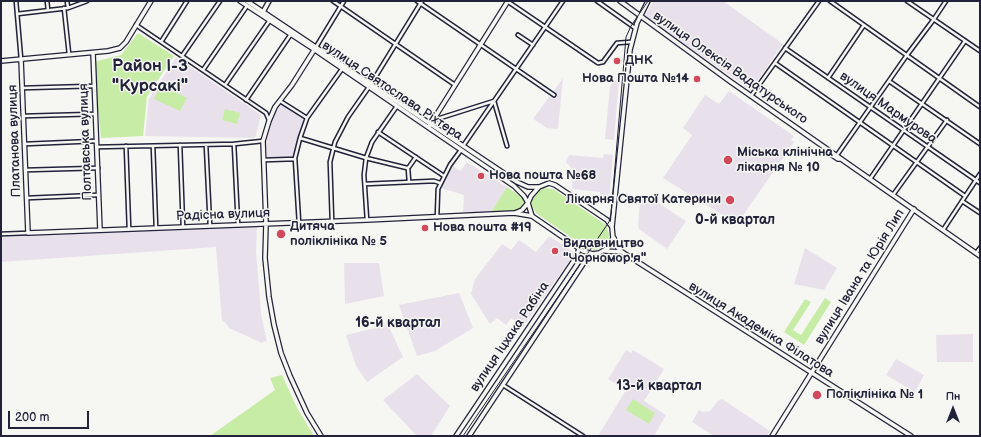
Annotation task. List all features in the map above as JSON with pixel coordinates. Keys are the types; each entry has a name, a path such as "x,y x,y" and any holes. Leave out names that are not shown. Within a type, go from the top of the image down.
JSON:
{"main road":[{"name":"вулиця Святослава Ріхтера","path":"240,1 262,13 431,124 514,186 524,196 528,203"},
{"name":"вулиця Святослава Ріхтера","path":"247,1 270,20 316,49 342,69 370,85 396,106 431,124"},
{"path":"262,13 269,1"},
{"path":"431,124 508,1"},
{"name":"вулиця Олексія Вадатурського","path":"620,1 829,151 829,153 838,159 839,157 980,256"},
{"path":"622,252 614,240 612,227 631,42 635,28 648,1"},
{"path":"1,61 93,53 120,48 126,42 149,2"},
{"path":"316,49 275,107 263,141 266,224 265,258 269,298 281,353 307,413 320,436"},
{"name":"Полтавська вулиця","path":"93,53 100,230"},
{"name":"Платанова вулиця","path":"21,59 28,233"},
{"name":"вулиця Святослава Ріхтера","path":"462,148 516,182 528,187 539,187 549,184 560,188 603,217 612,227"},
{"path":"514,213 522,210 539,187"},
{"path":"528,203 532,216 578,248 593,254"},
{"name":"вулиця Івана та Юрія Лип","path":"772,436 914,209"},
{"name":"Радісна вулиця","path":"28,233 332,222 514,213 532,216"},
{"path":"604,251 611,243 613,233"},
{"name":"вулиця Іцхака Рабіна","path":"456,436 577,256 578,248"},
{"name":"вулиця Академіка Філатова","path":"593,254 613,250 622,252 911,436"},
{"name":"вулиця Іцхака Рабіна","path":"468,436 585,261 593,254"}],"street":[{"name":"Платанова вулиця","path":"16,1 21,59"},
{"path":"47,1 48,10"},
{"path":"67,1 68,8"},
{"path":"17,14 68,8 87,1"},
{"path":"161,42 187,1"},
{"path":"182,56 220,1"},
{"path":"332,1 455,85"},
{"path":"316,49 344,1"},
{"path":"417,1 421,2 554,95"},
{"path":"508,1 600,64 617,44 631,42"},
{"path":"437,217 438,189 444,176 563,1"},
{"path":"597,1 635,28"},
{"path":"751,96 819,1"},
{"path":"830,1 980,107"},
{"path":"907,1 980,51"},
{"path":"839,157 861,122 946,1"},
{"path":"332,222 330,162 334,148 348,117 370,85 421,2"},
{"path":"203,70 247,6"},
{"path":"64,8 69,54"},
{"path":"225,85 270,20"},
{"path":"136,25 266,113 269,121"},
{"path":"828,78 864,25"},
{"path":"246,100 291,34"},
{"path":"518,35 533,45"},
{"path":"870,179 921,102 965,41"},
{"name":"вулиця Мармурова","path":"785,48 980,183"},
{"path":"775,63 965,196"},
{"path":"299,222 295,159 300,138 307,118 342,69"},
{"path":"890,81 980,144"},
{"path":"23,88 94,86"},
{"path":"280,101 307,118"},
{"path":"431,124 494,101"},
{"path":"494,101 507,146"},
{"path":"367,220 365,184 366,158 378,132 396,106"},
{"path":"24,116 96,114"},
{"path":"893,195 947,120"},
{"path":"378,132 444,176"},
{"path":"300,138 366,158 408,168"},
{"path":"25,144 97,141"},
{"path":"97,147 234,144 263,141"},
{"path":"206,144 210,226"},
{"path":"234,144 238,225"},
{"path":"180,145 183,227"},
{"path":"126,146 128,229"},
{"path":"153,146 156,228"},
{"path":"409,182 408,168 416,158"},
{"path":"264,160 295,159"},
{"path":"26,170 98,168"},
{"path":"943,230 980,174"},
{"path":"365,184 409,182 440,183"},
{"path":"27,198 98,194"},
{"path":"962,200 980,213"},
{"path":"1,234 28,233"},
{"path":"976,253 980,248"},
{"path":"502,384 583,436"}],"shaded area":[{"path":"654,1 723,1 783,44 751,90 644,16"},
{"path":"176,57 261,115 255,138 145,136 149,99"},
{"path":"563,78 558,129 547,128 533,119"},
{"path":"617,78 619,79 614,140 605,139 610,86"},
{"name":"Міська клінічна лікарня № 10","path":"729,91 794,136 791,140 794,142 737,224 663,178 692,135 683,128 705,95 719,104"},
{"path":"281,104 304,118 293,157 267,157 266,142 274,115"},
{"path":"604,154 613,155 609,201 600,201 600,192 572,189 574,171 566,162 569,155 603,158"},
{"path":"467,162 507,187 491,212 463,212 464,195 441,188 452,165 460,171"},
{"path":"645,194 686,221 667,249 639,229 640,201"},
{"path":"257,226 256,251 261,313 267,342 264,341 262,343 229,328 226,323 222,321 216,247 1,262 1,237"},
{"path":"549,236 575,253 523,327 511,318 506,325 497,318 490,324 471,294 475,279 502,244 511,250 519,240 536,252"},
{"path":"805,248 837,268 824,290 794,284"},
{"path":"344,263 379,263 384,296 345,304"},
{"path":"459,293 473,328 435,351 417,356 399,305"},
{"path":"388,325 403,357 367,382 356,366 346,335"},
{"path":"973,334 973,362 937,362 936,335"},
{"path":"626,350 631,353 633,350 664,369 644,401 666,415 654,436 598,436 626,390 608,379"},
{"path":"896,359 924,375 915,392 886,375"},
{"path":"417,374 450,406 431,436 417,436 383,400"},
{"path":"722,399 770,431 767,436 714,436 692,422 699,410 703,412 710,411 718,401"}],"green space":[{"path":"138,33 174,56 147,96 143,136 101,138 93,62 121,55"},
{"path":"161,85 187,98 180,111 154,99"},
{"path":"225,109 240,113 237,124 222,120"},
{"path":"507,187 523,198 524,203 522,208 514,211 491,212"},
{"path":"544,188 553,189 606,225 609,235 608,242 605,246 596,250 588,249 536,213 532,205 532,199 536,192"},
{"path":"825,298 831,302 804,345 784,332 805,299 811,302 793,330 801,335"},
{"path":"282,375 297,408 314,436 210,436 275,390 270,378"},
{"path":"633,399 655,413 649,424 626,410"}],"tram line":[{"path":"463,436 609,222 611,214 626,37 631,26 648,1"}],"place":[{"name":"ДНК","path":"617,61"},
{"name":"Нова Пошта №14","path":"697,79"},
{"name":"Міська клінічна лікарня № 10","path":"728,160"},
{"name":"Нова пошта №68","path":"481,176"},
{"name":"Лікарня Святої Катерини","path":"730,200"},
{"name":"Нова пошта #19","path":"425,228"},
{"name":"Дитяча поліклініка № 5","path":"281,234"},
{"name":"Видавництво \"Чорномор'я\"","path":"555,251"},
{"name":"Поліклініка № 1","path":"817,395"}],"district":[{"name":"Район І-3 \"Курсакі\"","path":"150,77"},
{"name":"0-й квартал","path":"735,220"},
{"name":"16-й квартал","path":"398,323"},
{"name":"13-й квартал","path":"659,386"}]}
